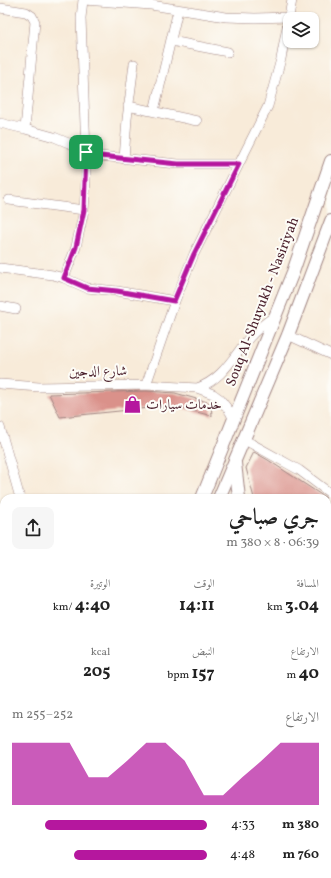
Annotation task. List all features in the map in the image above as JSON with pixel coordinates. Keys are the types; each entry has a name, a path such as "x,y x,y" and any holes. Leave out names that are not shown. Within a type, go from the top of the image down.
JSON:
{"main road":[{"name":"Souq Al-Shuyukh - Nasiriyah","path":"204,494 293,272 331,161"},
{"path":"221,494 288,335 331,221"},
{"path":"234,461 238,494"}],"street":[{"path":"64,278 76,247 84,210 86,152 81,18 83,0 151,5 226,17 283,17"},
{"path":"290,12 292,0"},
{"path":"0,8 26,12 32,16 35,22 25,129"},
{"path":"154,111 178,10"},
{"path":"171,41 228,52"},
{"path":"146,385 174,301 194,254 268,106 283,48"},
{"path":"124,160 128,106 134,64"},
{"path":"128,106 198,121"},
{"path":"0,123 54,137 86,152 100,156 124,160 178,164 239,164"},
{"path":"8,200 84,210"},
{"path":"0,268 53,275 87,288 117,291 174,301"},
{"path":"0,306 16,309"},
{"name":"شارع الدجين","path":"197,388 217,378 250,337 275,316"},
{"path":"288,335 331,355"},
{"name":"شارع الدجين","path":"0,384 39,387 146,385 197,388 213,394 220,399 234,420"},
{"path":"0,428 4,455 19,494"},
{"path":"243,439 299,470 331,494"}],"building":[{"name":"خدمات سيارات","path":"146,391 175,393 211,403 212,416 178,407 149,408 60,417 49,394"},
{"path":"254,452 320,494 253,494 246,468"}],"place":[{"name":"خدمات سيارات","path":"133,405"}],"route":[{"path":"86,152 124,160 178,164 239,164 194,254 174,301 117,291 87,288 64,278 76,247 84,210 86,152"}]}
